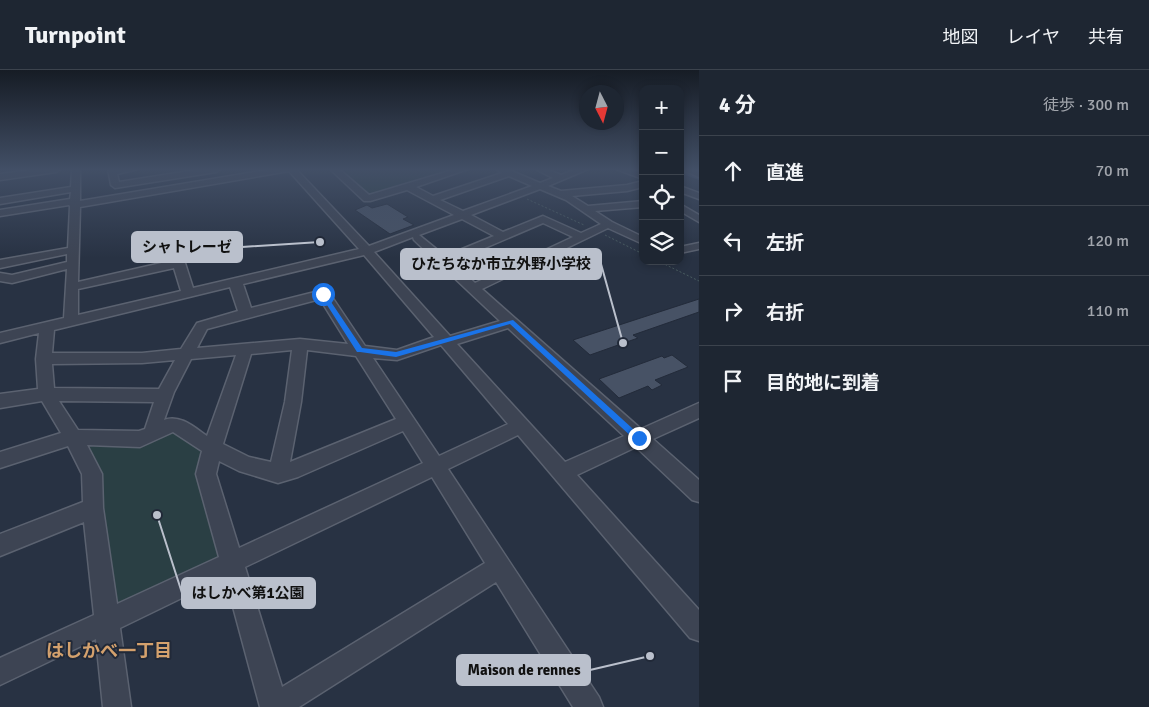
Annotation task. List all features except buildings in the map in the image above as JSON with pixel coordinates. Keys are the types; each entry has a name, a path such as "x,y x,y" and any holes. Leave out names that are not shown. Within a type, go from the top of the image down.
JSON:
{"street":[{"path":"71,321 74,199"},
{"path":"0,214 108,199"},
{"path":"319,199 699,629"},
{"path":"433,199 503,236"},
{"path":"0,338 367,251 502,199"},
{"path":"569,199 608,224 639,238"},
{"path":"587,210 639,204"},
{"path":"684,210 699,220"},
{"path":"444,261 543,219 582,236"},
{"path":"684,222 699,220"},
{"path":"474,288 608,224"},
{"path":"622,230 639,228"},
{"path":"418,238 699,492"},
{"path":"684,249 699,246"},
{"path":"0,264 73,250"},
{"path":"72,287 179,263 188,293"},
{"path":"0,276 12,279 73,264"},
{"path":"236,282 236,290 246,313"},
{"path":"153,433 155,420 165,396 202,326 323,294 589,707"},
{"path":"44,359 142,358 300,344 396,355 511,322"},
{"path":"47,327 44,359 46,394 73,437 92,474 93,508 117,707"},
{"path":"278,474 293,402 300,344"},
{"path":"245,349 213,446 206,474 274,707 500,567"},
{"path":"0,401 46,394 165,396"},
{"path":"562,474 639,438 696,416"},
{"path":"0,460 73,437 140,440 174,424 213,446 233,460 278,474 292,471 407,422"},
{"path":"0,672 520,426"},
{"path":"0,545 93,508"}],"path":[{"path":"526,199 596,230 639,252"},
{"path":"666,265 699,282"}],"green space":[{"path":"172,428 206,449 221,556 217,562 114,605 97,463 87,446 91,443"}],"place":[{"name":"シャトレーゼ","path":"320,242"},
{"name":"ひたちなか市立外野小学校","path":"623,343"},
{"name":"はしかべ第1公園","path":"157,515"},
{"name":"Maison de rennes","path":"650,656"}],"district":[{"name":"はしかべ一丁目","path":"109,651"}],"route":[{"path":"323,294 360,350 396,355 511,322 639,438"}]}
